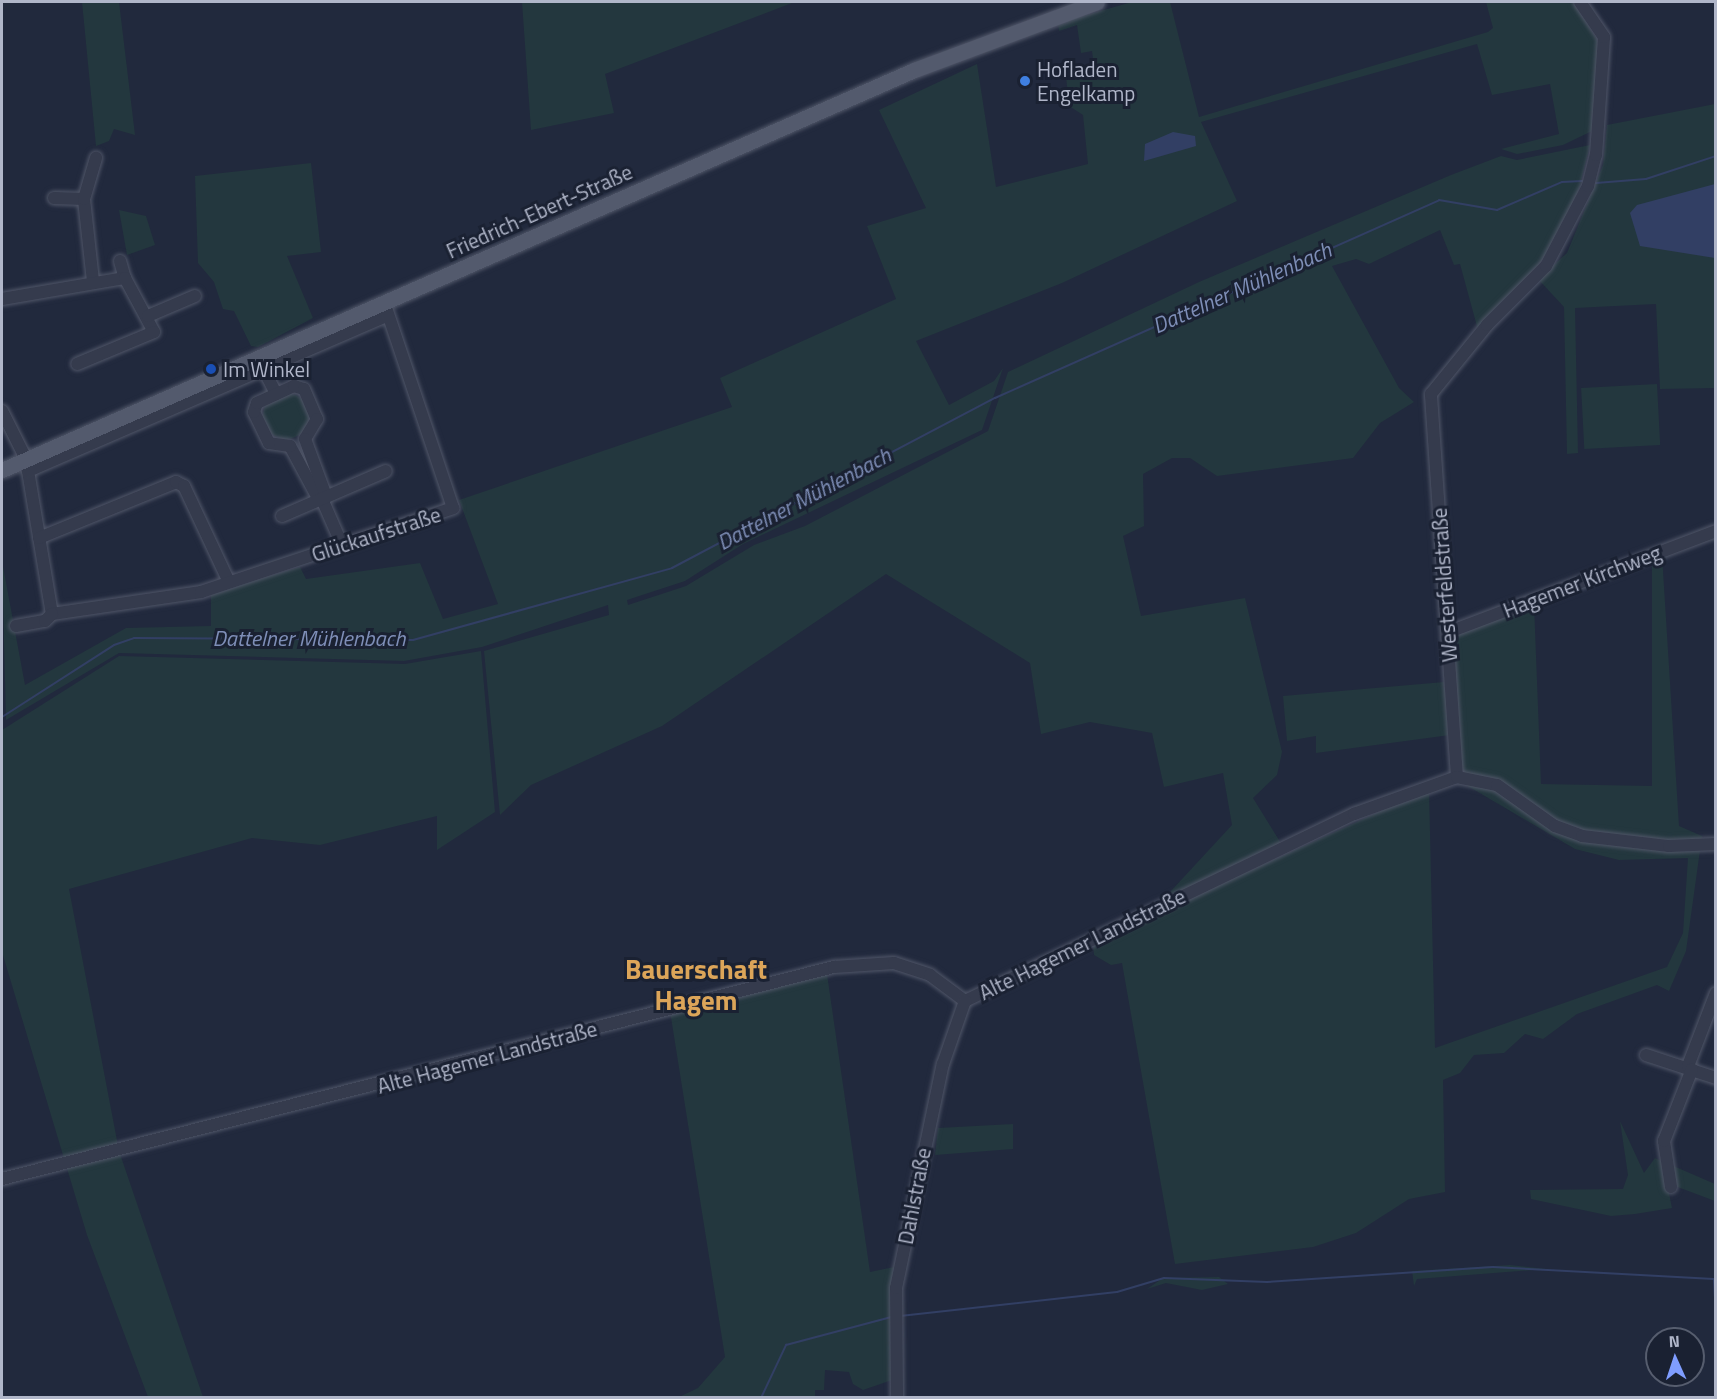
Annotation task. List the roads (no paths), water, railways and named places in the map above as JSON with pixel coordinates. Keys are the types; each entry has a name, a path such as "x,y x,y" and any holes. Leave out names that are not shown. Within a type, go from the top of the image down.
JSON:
{"main road":[{"name":"Friedrich-Ebert-Straße","path":"2,470 27,465 386,309 962,49 1097,2"}],"street":[{"name":"Westerfeldstraße","path":"1456,777 1449,632 1431,394 1487,325 1546,266 1584,194 1596,155 1605,56 1604,37 1580,2"},
{"path":"93,281 84,199 96,158"},
{"path":"54,198 84,199"},
{"path":"77,364 154,332 148,316 137,309 120,261"},
{"path":"2,299 93,281 126,279"},
{"path":"148,316 195,296"},
{"name":"Friedrich-Ebert-Straße","path":"27,465 263,368 386,309"},
{"name":"Glückaufstraße","path":"16,626 45,621 52,614 160,602 229,582 453,508 386,309"},
{"path":"263,368 276,394"},
{"path":"322,498 290,447 269,443 254,412 257,403 294,386 304,389 317,422 304,439 322,498 342,545"},
{"path":"2,411 27,465 52,614"},
{"path":"282,516 386,471"},
{"path":"39,537 177,482 184,486 229,582"},
{"name":"Hagemer Kirchweg","path":"1449,632 1716,531"},
{"path":"1456,777 1497,785 1555,826 1582,836 1669,846 1716,844"},
{"name":"Alte Hagemer Landstraße","path":"2,1179 834,967 894,963 930,975 965,1001 1354,814 1456,777"},
{"path":"1671,1187 1664,1142 1714,999"},
{"name":"Dahlstraße","path":"897,1398 896,1288 943,1064 965,1001"},
{"path":"1646,1055 1716,1078"}],"water":[{"path":"1173,132 1195,136 1196,146 1144,161 1145,144"},
{"path":"1715,184 1715,258 1640,246 1630,213 1637,205"}],"waterway":[{"name":"Dattelner Mühlenbach","path":"1596,183 1646,179 1716,156"},
{"name":"Dattelner Mühlenbach","path":"2,717 114,645 134,638 413,640 672,568 995,398 1439,200 1497,210 1562,182 1582,181"},
{"path":"900,1316 1117,1292 1164,1278 1267,1282 1493,1267 1714,1279 1716,1312"},
{"path":"761,1398 786,1345 891,1317"}],"place":[{"name":"Hofladen Engelkamp","path":"1025,81"},
{"name":"Im Winkel","path":"211,369"}],"district":[{"name":"Bauerschaft Hagem","path":"696,984"}]}
